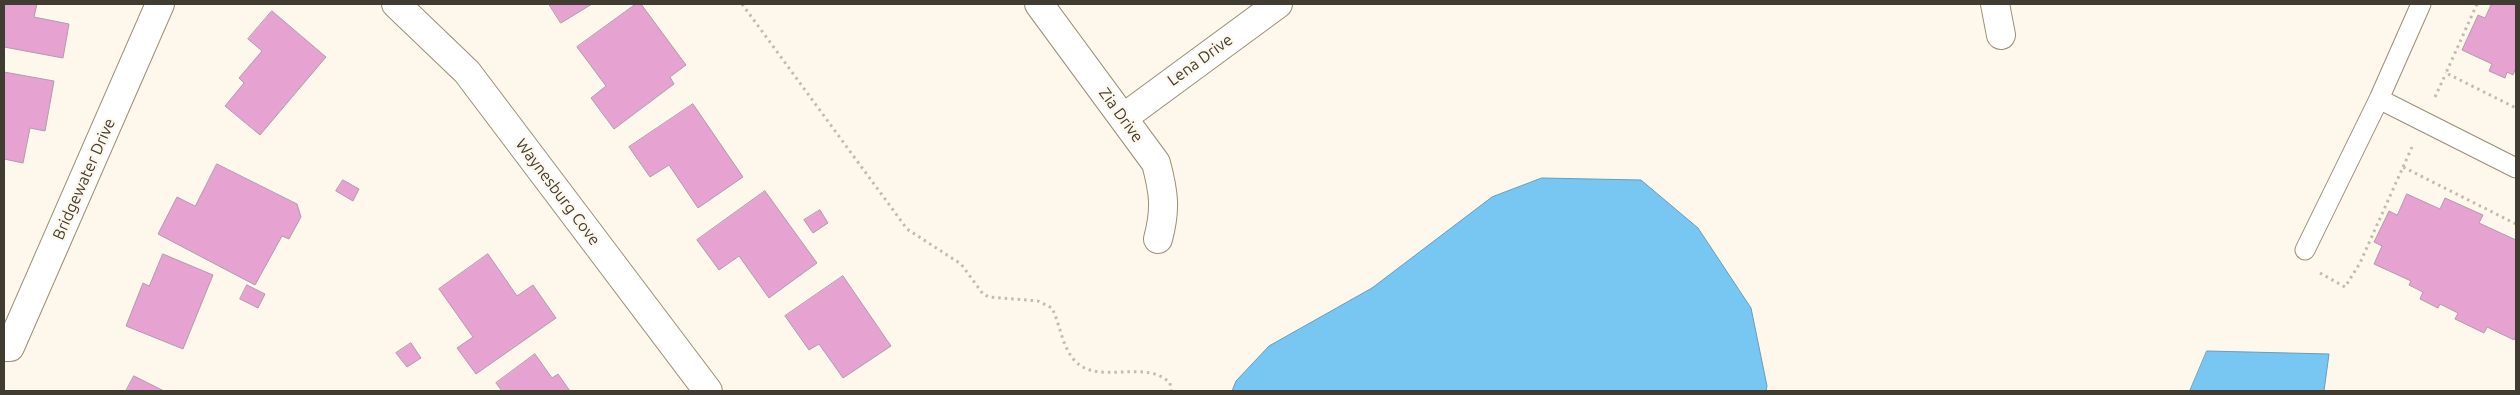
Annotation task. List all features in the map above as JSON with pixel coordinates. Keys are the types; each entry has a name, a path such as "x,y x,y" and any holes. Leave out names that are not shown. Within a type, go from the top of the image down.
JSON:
{"street":[{"name":"Bridgewater Drive","path":"4,347 10,347 160,4"},
{"name":"Waynesburg Cove","path":"396,4 467,72 708,391"},
{"name":"Zia Drive","path":"1039,4 1156,163 1164,192 1164,216 1158,239"},
{"name":"Lena Drive","path":"1123,118 1278,4"},
{"path":"1995,4 2001,36"}],"lane":[{"path":"2305,250 2379,99 2421,4"},
{"path":"2379,99 2516,168"}],"path":[{"path":"742,4 907,229 961,264 983,294 989,297 1038,301 1052,308 1068,349 1075,361 1083,367 1094,370 1156,373 1170,383 1171,391"},
{"path":"2435,98 2477,4"},
{"path":"2446,73 2516,108"},
{"path":"2320,273 2345,287 2360,263 2415,140"},
{"path":"2403,167 2516,224"}],"water":[{"path":"1542,178 1641,180 1698,228 1751,308 1767,386 1766,391 1232,391 1236,381 1269,346 1372,288 1492,197"},
{"path":"2207,351 2329,354 2324,391 2190,391"}],"building":[{"path":"4,4 37,4 34,17 69,24 63,58 4,47"},
{"path":"549,4 592,4 561,23"},
{"path":"636,4 641,4 686,65 670,77 674,84 614,129 591,98 606,86 577,47"},
{"path":"2488,4 2516,4 2516,68 2513,75 2507,72 2505,78 2489,71 2492,64 2462,50 2478,15 2485,18 2491,5"},
{"path":"272,11 326,57 260,135 225,106 244,83 239,78 262,51 248,39"},
{"path":"4,72 54,81 45,131 30,128 23,163 4,159"},
{"path":"693,104 743,177 698,208 669,165 650,177 629,147"},
{"path":"217,164 297,204 301,217 289,239 282,236 255,285 158,234 177,197 195,206"},
{"path":"343,180 359,189 353,201 336,191"},
{"path":"765,191 817,263 769,298 739,256 719,270 697,240"},
{"path":"2407,194 2440,209 2445,198 2483,215 2479,223 2516,240 2516,334 2514,340 2487,327 2484,333 2455,319 2458,313 2440,304 2438,308 2420,299 2423,292 2409,285 2411,281 2374,264 2382,246 2374,242 2389,211 2397,215"},
{"path":"820,210 828,223 813,233 804,220"},
{"path":"163,254 213,275 183,349 126,326 143,283 149,286"},
{"path":"488,254 517,296 533,285 556,318 476,374 457,348 473,337 439,289"},
{"path":"843,276 891,346 843,378 819,344 809,350 785,316"},
{"path":"247,285 265,294 258,308 240,299"},
{"path":"411,343 421,358 407,367 396,353"},
{"path":"535,354 552,378 558,374 570,391 502,391 496,383"},
{"path":"134,376 164,391 126,391"}]}
